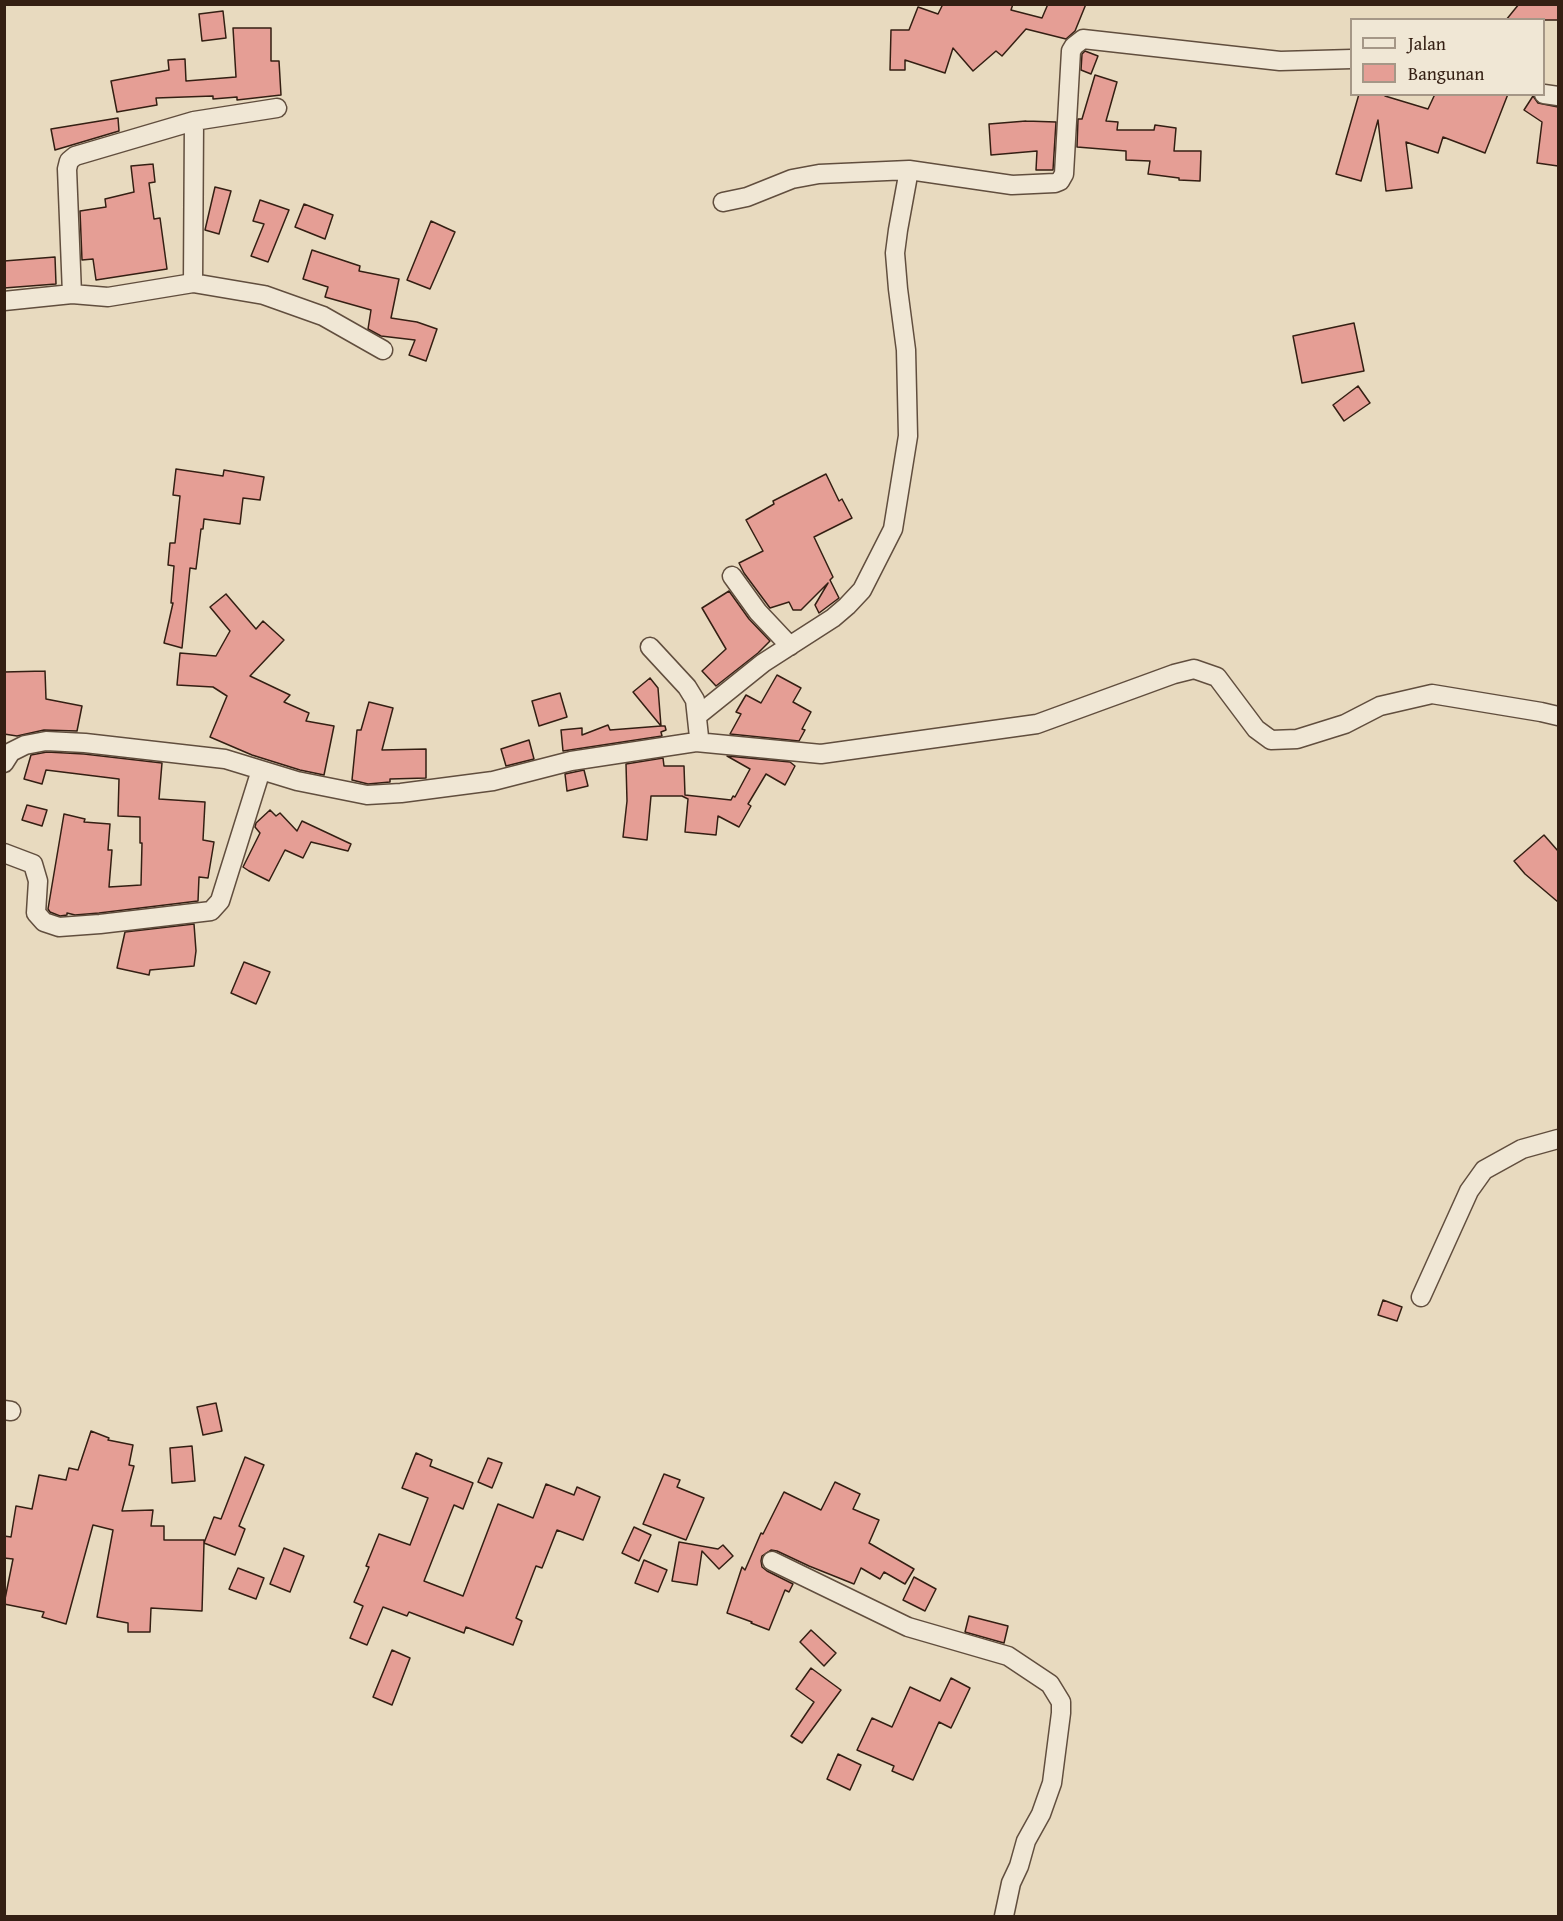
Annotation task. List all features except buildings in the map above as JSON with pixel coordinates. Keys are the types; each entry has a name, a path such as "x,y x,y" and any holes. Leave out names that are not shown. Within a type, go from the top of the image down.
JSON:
{"street":[{"path":"723,202 747,197 792,179 819,174 909,170 1012,185 1060,181 1064,174 1071,51 1083,39 1280,61 1350,60"},
{"path":"72,294 67,169 69,161 75,156 138,135 194,121 277,108"},
{"path":"194,121 194,283"},
{"path":"697,716 763,663 833,618 862,590 893,529 908,436 906,350 895,253 909,170"},
{"path":"4,301 72,294 108,297 194,283 264,295 323,316 383,350"},
{"path":"732,576 758,612 790,646"},
{"path":"650,648 687,687 695,700 699,737 696,742"},
{"path":"4,763 11,752 25,745 46,741 85,743 225,759 297,781 367,795 400,793 493,781 571,761 696,742 821,754 1037,724 1174,674 1194,669 1217,677 1256,729 1271,740 1297,739 1345,724 1380,706 1432,694 1540,711 1558,716"},
{"path":"4,853 33,864 38,881 36,913 44,922 58,927 211,911 220,901 261,770"},
{"path":"1421,1297 1469,1191 1484,1170 1522,1149 1558,1139"},
{"path":"772,1561 908,1627 1008,1656 1050,1684 1061,1702 1061,1726 1052,1783 1041,1814 1026,1841 1019,1866 1011,1883 1004,1917"}]}
